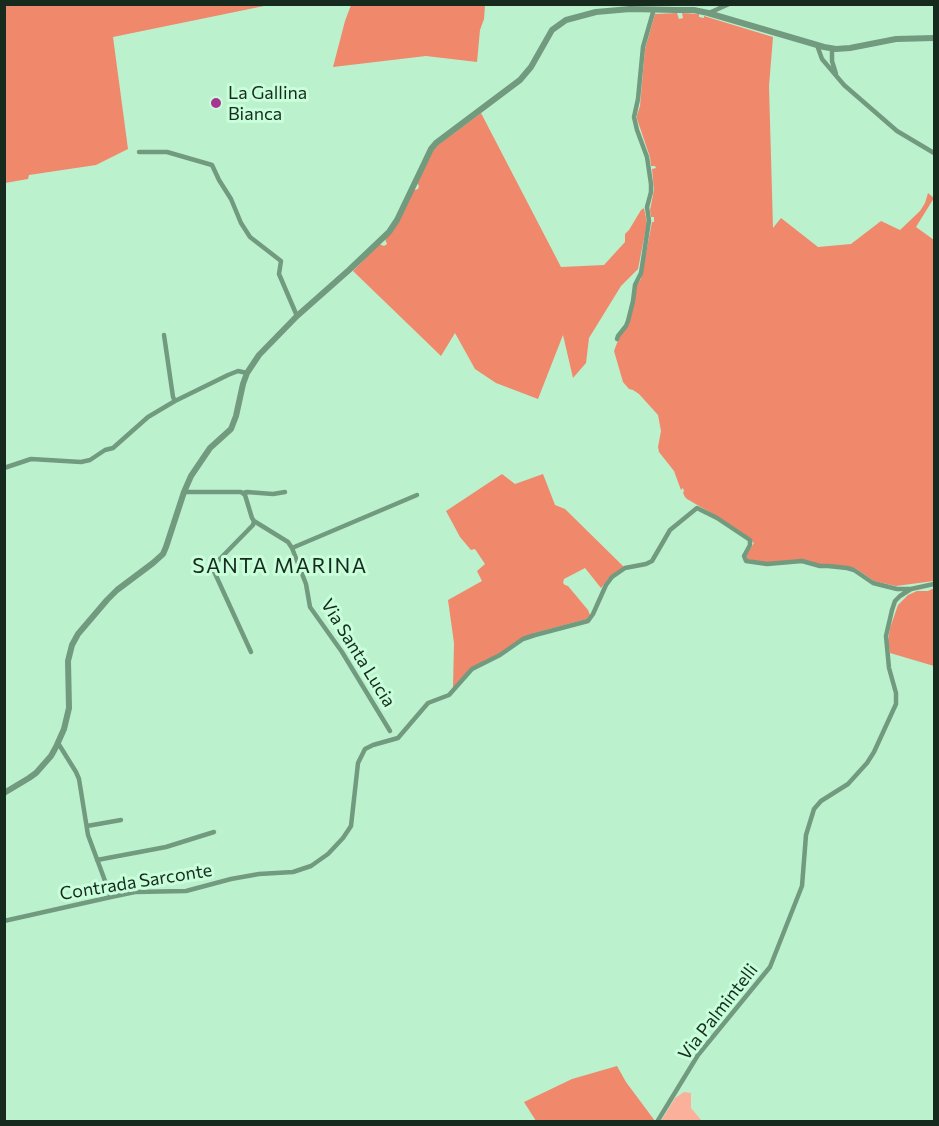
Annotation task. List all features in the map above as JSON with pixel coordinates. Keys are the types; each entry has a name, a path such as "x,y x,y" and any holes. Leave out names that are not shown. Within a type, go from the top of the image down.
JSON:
{"street":[{"path":"708,13 729,4"},
{"path":"4,793 36,773 51,756 64,729 69,708 68,661 72,645 78,634 117,590 163,554 191,476 203,457 234,424 247,373 259,354 389,232 431,149 520,80 531,67 552,30 566,20 576,17 630,7 694,10 832,49 896,39 934,38"},
{"path":"617,339 628,321 635,285 641,273 648,224 647,207 651,184 647,158 634,117 643,47 654,9"},
{"path":"817,45 822,59 844,85 897,130 934,153"},
{"path":"832,49 832,61 837,76"},
{"path":"139,152 167,152 212,165 250,237 281,261 279,274 297,316"},
{"path":"164,335 175,401"},
{"path":"4,468 31,459 81,462 90,460 105,450 113,448 148,417 175,401 238,371 247,373"},
{"path":"184,492 273,494 285,492"},
{"path":"243,493 254,521 288,542 292,548 417,495"},
{"name":"Contrada Sarconte","path":"4,921 135,892 186,891 231,879 259,874 293,872 312,866 328,854 351,826 358,763 365,750 373,745 398,738 428,703 449,695 472,669 500,655 523,639 588,621 612,577 625,568 652,561 670,530 697,507 750,540 744,556 746,561 761,564 802,561 817,566 847,568 855,570 873,583 910,590"},
{"path":"251,652 212,567 253,525 254,521"},
{"name":"Via Santa Lucia","path":"292,548 306,584 310,606 342,652 390,731"},
{"path":"910,590 934,584"},
{"name":"Via Palmintelli","path":"657,1122 698,1055 774,961 802,886 806,835 814,809 821,801 853,779 867,763 889,721 896,698 887,657 886,636 896,601 910,590"},
{"path":"58,743 79,779 88,835 111,897"},
{"path":"87,826 121,820"},
{"path":"97,860 166,847 214,832"}],"shaded area":[{"path":"4,5 269,5 113,37 128,149 96,165 29,175 28,179 5,183"},
{"path":"351,5 485,5 477,62 426,56 333,67"},
{"path":"677,13 679,19 683,18 682,13 699,14 699,17 704,18 704,16 773,37 769,86 773,228 781,218 818,247 851,244 881,221 900,230 920,211 928,193 934,198 916,227 934,240 934,581 896,586 874,581 855,568 820,565 806,561 767,563 747,559 746,555 754,543 685,497 674,471 659,452 661,431 658,415 639,394 629,389 623,382 614,351 620,335 625,330 637,285 641,279 652,222 654,222 650,210 654,190 652,169 656,168 651,166 637,119 645,49 655,14"},
{"path":"481,113 561,267 604,265 625,242 625,234 644,208 647,223 638,269 621,286 589,338 586,363 573,378 563,335 538,399 496,383 475,369 455,333 441,356 353,271 379,244 384,246 387,244 385,239 414,190 418,189 417,183 433,151"},
{"path":"502,474 515,484 543,474 555,505 565,509 624,567 608,579 601,588 585,568 564,579 563,583 588,610 590,615 587,619 534,633 467,672 453,688 454,643 448,600 482,581 477,571 485,564 475,549 471,550 460,537 446,511"},
{"path":"934,588 934,666 890,653 888,641 890,628 898,605 908,595"},
{"path":"617,1066 655,1121 536,1121 524,1102 572,1079"},
{"path":"684,1092 691,1093 691,1108 702,1121 661,1121 675,1098"}],"place":[{"name":"La Gallina Bianca","path":"216,103"}],"district":[{"name":"SANTA MARINA","path":"280,566"}]}
